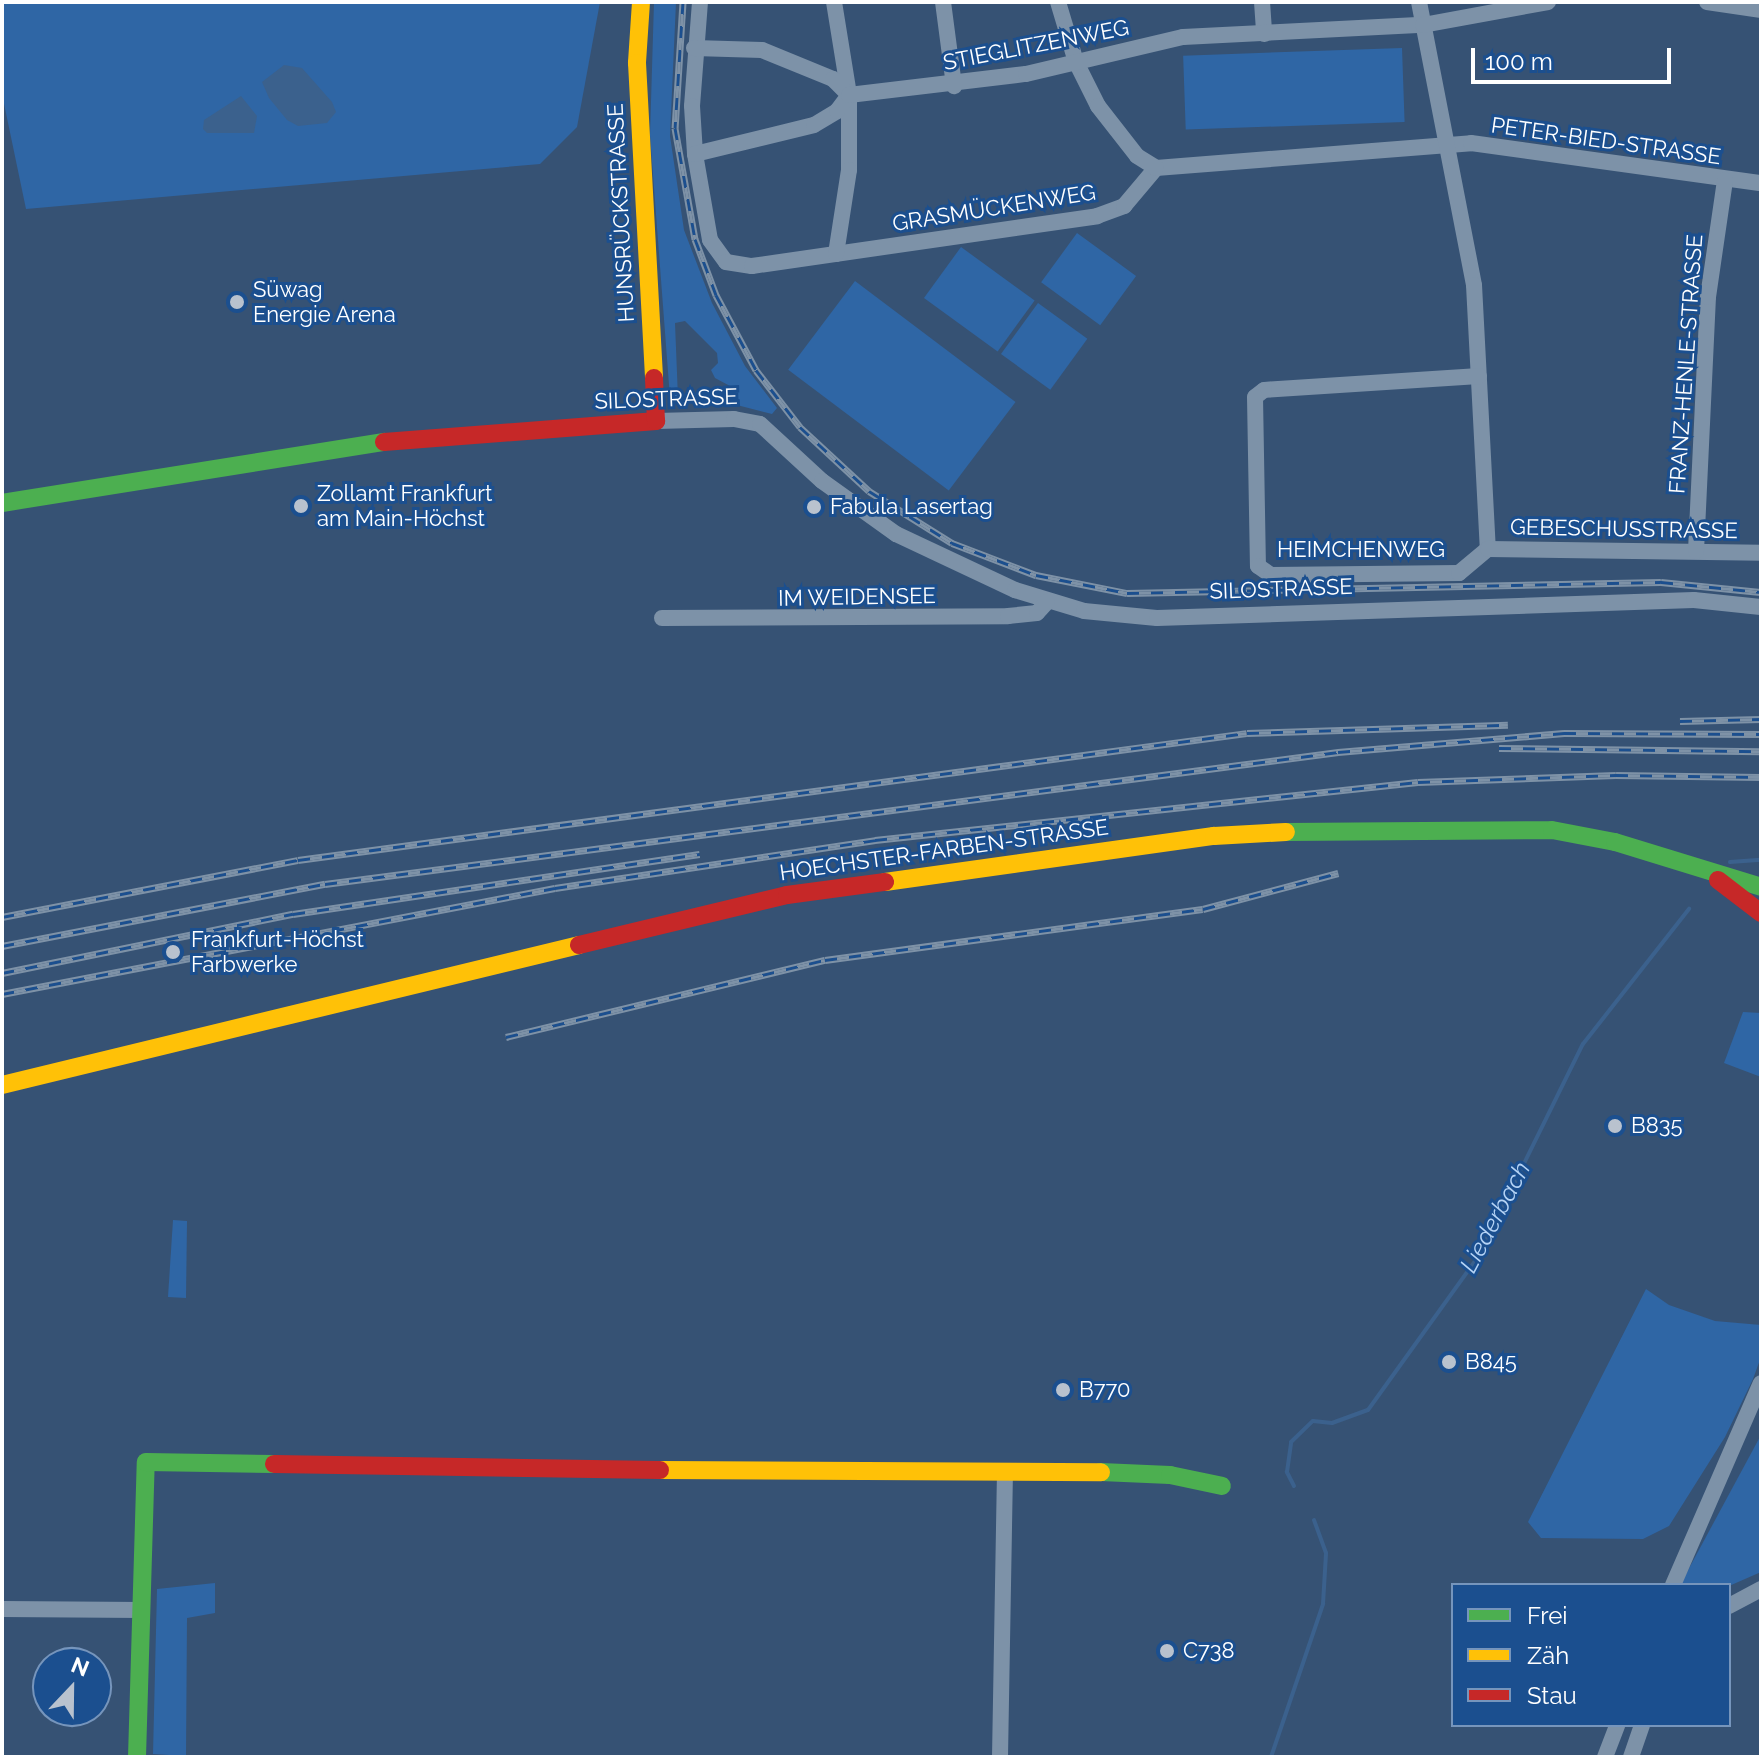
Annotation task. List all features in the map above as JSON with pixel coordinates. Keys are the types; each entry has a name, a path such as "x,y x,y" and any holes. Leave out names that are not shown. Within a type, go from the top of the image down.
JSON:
{"main road":[{"name":"HUNSRÜCKSTRASSE","path":"641,2 638,76 656,421"},
{"name":"SILOSTRASSE","path":"2,503 344,445 656,421"},
{"name":"HOECHSTER-FARBEN-STRASSE","path":"2,1085 787,895 1214,836 1342,829 1539,830 1589,835 1761,887"},
{"path":"1689,865 1727,886 1761,913"},
{"path":"137,1757 146,1462 953,1475 1005,1471 1170,1475 1222,1486"}],"street":[{"path":"700,2 694,48 695,154 814,125 837,111 849,95"},
{"path":"834,2 849,95 849,170 836,254"},
{"path":"943,2 954,86"},
{"path":"1058,2 1076,62 1098,106 1137,156 1156,168 1444,147"},
{"path":"1262,2 1264,34"},
{"path":"1419,2 1444,147 1474,285 1488,549"},
{"name":"STIEGLITZENWEG","path":"849,95 954,86 1183,37 1423,25 1548,2"},
{"path":"1707,2 1761,10"},
{"path":"694,48 762,50 833,79 849,95"},
{"name":"PETER-BIED-STRASSE","path":"1444,147 1471,143 1761,183"},
{"name":"GRASMÜCKENWEG","path":"695,154 710,240 726,262 752,266 1097,216 1124,206 1156,168"},
{"name":"FRANZ-HENLE-STRASSE","path":"1696,551 1707,312 1725,180"},
{"name":"HEIMCHENWEG","path":"1479,376 1264,390 1255,397 1258,566 1271,575 1459,573 1488,549"},
{"name":"SILOSTRASSE","path":"656,421 734,419 760,424 822,481 896,534 1047,602 1157,618 1659,600 1761,607"},
{"name":"GEBESCHUSSTRASSE","path":"1488,549 1761,553"},
{"name":"IM WEIDENSEE","path":"662,618 1008,616 1037,613 1047,602"},
{"path":"1727,886 1761,901"},
{"path":"1674,1583 1706,1499 1744,1429 1761,1383"},
{"path":"1744,1429 1761,1414"},
{"path":"1000,1757 1005,1471"},
{"path":"1731,1605 1761,1589"},
{"path":"2,1609 142,1610"},
{"path":"1605,1757 1616,1727"},
{"path":"1631,1757 1640,1732"},
{"path":"1640,1732 1644,1757"}],"shaded area":[{"path":"2,2 600,2 577,127 540,164 26,209 2,94"},
{"path":"654,2 676,2 670,136 684,230 712,303 745,366 777,408 772,414 733,404 730,386 715,378 711,370 718,363 717,353 685,321 675,323 678,398 670,398 650,135"},
{"path":"1402,48 1405,122 1186,130 1183,56"},
{"path":"284,65 302,68 332,102 336,112 327,123 298,126 287,120 269,98 262,82"},
{"path":"241,96 257,116 254,133 207,133 203,129 204,120"},
{"path":"1077,233 1136,276 1100,325 1041,282"},
{"path":"961,247 1035,300 998,351 924,298"},
{"path":"855,281 1016,402 949,491 788,370"},
{"path":"1038,303 1087,339 1050,390 1001,354"},
{"path":"1743,1012 1761,1013 1761,1077 1724,1063"},
{"path":"173,1220 187,1221 186,1298 168,1297"},
{"path":"1646,1289 1669,1305 1715,1321 1761,1325 1761,1357 1753,1379 1725,1437 1669,1526 1643,1539 1541,1538 1528,1522"},
{"path":"1761,1435 1761,1572 1731,1585 1681,1583"},
{"path":"215,1583 215,1613 187,1618 186,1756 153,1754 157,1589"}],"waterway":[{"name":"Liederbach","path":"1730,862 1761,860"},
{"name":"Liederbach","path":"1294,1486 1287,1472 1291,1442 1313,1421 1332,1423 1368,1410 1478,1257 1583,1044 1689,909"},
{"name":"Liederbach","path":"1271,1757 1323,1604 1326,1553 1314,1520"}],"railway":[{"path":"683,2 675,128 695,239 716,295 756,370 800,427 869,491 952,543 1036,575 1127,593 1661,582 1761,592"},
{"path":"1680,721 1761,719"},
{"path":"2,917 298,860 1247,733 1508,725"},
{"path":"2,946 325,884 1338,752 1564,733 1761,734"},
{"path":"1499,748 1761,751"},
{"path":"2,994 555,888 875,840 1418,782 1616,775 1761,777"},
{"path":"2,973 293,914 700,854"},
{"path":"506,1037 825,960 1203,909 1338,873"}],"traffic: fast":[{"path":"2,503 384,442"},
{"path":"1286,832 1552,830 1615,842 1761,887"},
{"path":"137,1757 146,1462 274,1464"},
{"path":"1101,1472 1170,1475 1222,1486"}],"traffic: slow":[{"path":"641,2 637,63 654,378"},
{"path":"885,882 1214,836 1286,832"},
{"path":"2,1085 579,945"},
{"path":"660,1470 1101,1472"}],"traffic: jam":[{"path":"384,442 656,421 654,378"},
{"path":"1718,880 1761,913"},
{"path":"579,945 787,895 885,882"},
{"path":"274,1464 660,1470"}],"place":[{"name":"Süwag Energie Arena","path":"237,302"},
{"name":"Zollamt Frankfurt am Main-Höchst","path":"301,506"},
{"name":"Fabula Lasertag","path":"814,507"},
{"name":"Frankfurt-Höchst Farbwerke","path":"173,952"},
{"name":"B835","path":"1615,1126"},
{"name":"B845","path":"1449,1362"},
{"name":"B770","path":"1063,1390"},
{"name":"C738","path":"1167,1651"}]}
